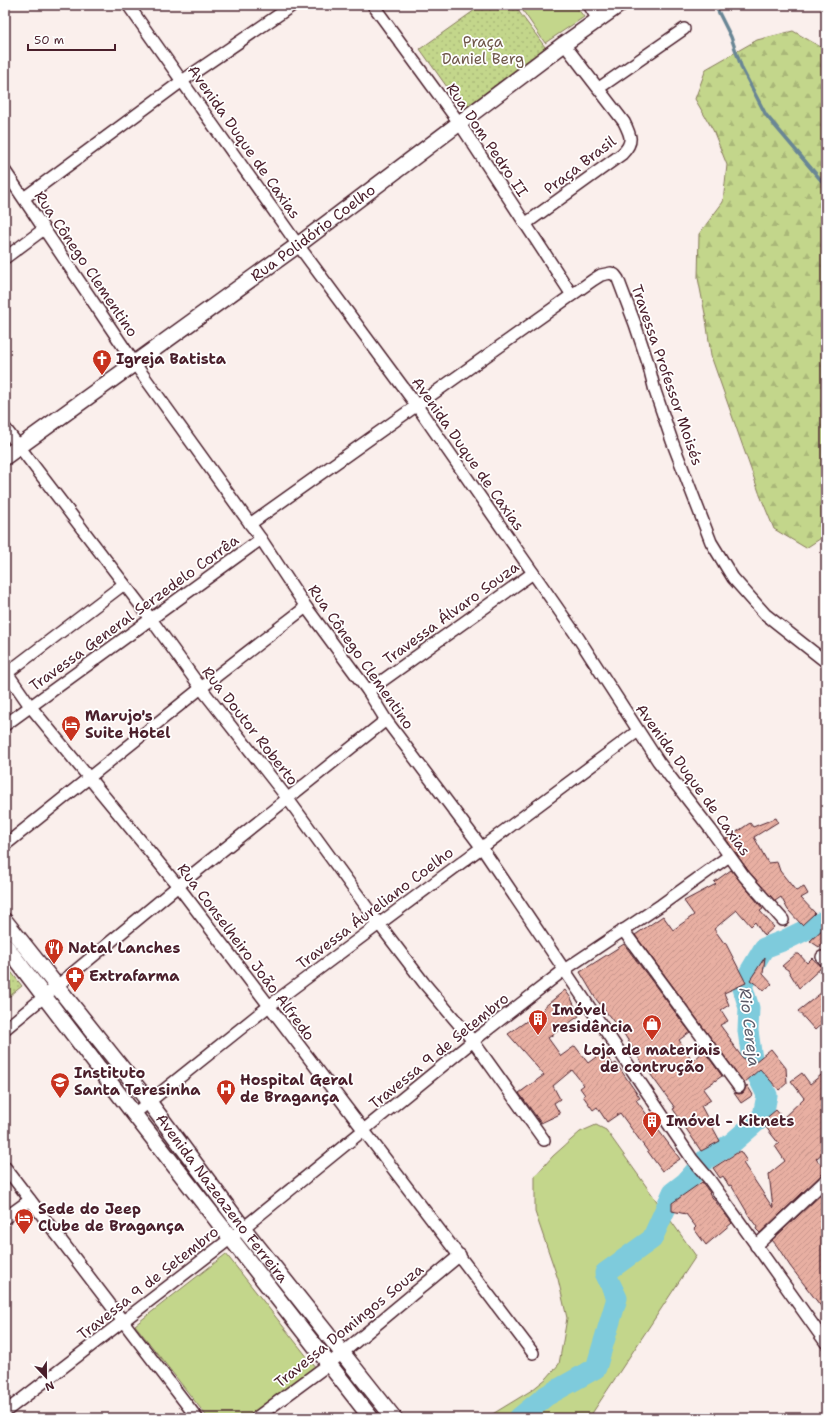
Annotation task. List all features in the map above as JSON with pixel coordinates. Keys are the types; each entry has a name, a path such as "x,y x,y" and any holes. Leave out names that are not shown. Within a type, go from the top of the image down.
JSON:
{"main road":[{"name":"Rua Polidório Coelho","path":"5,457 298,245 564,44 619,5"},
{"name":"Avenida Nazeazeno Ferreira","path":"5,921 149,1102 243,1228 394,1418"},
{"name":"Avenida Nazeazeno Ferreira","path":"5,945 134,1114 371,1418"}],"street":[{"name":"Avenida Duque de Caxias","path":"128,5 298,245 417,406 579,639 658,761 711,830 728,856 783,920"},
{"path":"24,198 182,81 293,5"},
{"name":"Rua Dom Pedro II","path":"373,5 460,124 572,295"},
{"path":"589,5 598,20"},
{"path":"599,88 684,29"},
{"name":"Praça Brasil","path":"525,224 622,154 628,148 630,142 630,134 624,122 564,44"},
{"name":"Rua Cônego Clementino","path":"5,171 135,364 261,539 306,607 368,691 386,720 482,848 692,1159 709,1179 756,1246"},
{"path":"5,258 44,229"},
{"name":"Travessa Professor Moisés","path":"250,524 572,295 601,275 611,273 615,275 627,301 672,441 711,542 733,578 765,614 826,662"},
{"name":"Rua Doutor Roberto","path":"5,428 151,619 201,688 288,799 424,983 473,1041 544,1140"},
{"name":"Travessa General Serzedelo Corrêa","path":"5,725 261,539"},
{"name":"Travessa Álvaro Souza","path":"368,691 533,573"},
{"path":"6,671 124,584"},
{"path":"5,845 88,777 306,607"},
{"name":"Rua Conselheiro João Alfredo","path":"6,671 30,706 178,886 533,1353"},
{"path":"5,1029 178,886 386,720"},
{"name":"Travessa Áureliano Coelho","path":"134,1114 269,1006 638,731"},
{"name":"Travessa 9 de Setembro","path":"9,1411 231,1238 473,1041 564,970 661,905 728,856"},
{"path":"623,930 739,1087"},
{"path":"5,1167 197,1418"},
{"path":"824,1337 756,1246 826,1180"},
{"path":"5,1218 30,1200"},
{"name":"Travessa Domingos Souza","path":"256,1418 343,1353 460,1255"}],"green space":[{"name":"Praça Daniel Berg","path":"482,5 514,5 548,51 464,111 420,49"},
{"path":"519,5 575,5 584,17 545,43"},
{"path":"793,31 826,50 826,535 806,548 774,529 760,495 711,356 698,278 699,234 723,202 727,165 713,130 695,99 706,69 757,40"},
{"path":"5,964 22,986 5,1000"},
{"path":"596,1125 606,1130 696,1256 589,1418 486,1418 532,1390 547,1378 559,1364 567,1318 558,1279 535,1212 535,1176 553,1156 580,1132"},
{"path":"226,1254 316,1368 249,1418 208,1418 135,1325"}],"building":[{"path":"776,818 778,822 754,837 768,863 777,862 780,871 796,891 804,887 808,894 801,898 815,913 802,925 788,910 781,897 775,901 749,872 726,839 750,823 753,827"},
{"path":"731,870 763,909 760,911 774,927 764,936 755,922 751,926 737,910 714,929 724,943 725,942 746,983 724,993 729,1005 721,1010 728,1021 720,1025 731,1040 730,1041 750,1066 771,1049 786,1068 787,1083 779,1090 760,1069 744,1083 635,935 663,916 673,930 694,915 684,901 716,884 714,882"},
{"path":"826,926 826,942 819,947 810,941"},
{"path":"624,944 690,1032 679,1040 693,1061 704,1051 722,1076 703,1089 711,1100 701,1106 720,1141 701,1151 673,1109 675,1108 640,1060 621,1029 620,1030 596,999 580,972"},
{"path":"796,954 799,954 807,963 812,958 822,967 799,988 788,970 782,966"},
{"path":"765,957 763,974 772,984 764,990 750,980"},
{"path":"826,989 826,1020 815,1030 798,1011"},
{"path":"565,990 571,998 579,1016 548,1038 561,1056 575,1046 588,1063 604,1051 613,1065 616,1063 640,1098 636,1100 680,1159 662,1171 620,1113 607,1122 597,1107 593,1110 583,1096 585,1095 580,1088 584,1085 572,1070 553,1086 560,1099 554,1103 560,1114 541,1123 519,1093 544,1075 508,1034 544,1009 543,1008"},
{"path":"826,1071 826,1150 816,1159 826,1173 821,1175 760,1233 756,1229 757,1227 731,1185 729,1186 723,1176 720,1178 713,1168 740,1151 747,1161 743,1163 773,1208 769,1174 785,1161 775,1146 779,1144 765,1126 768,1124 764,1120 776,1110 783,1118 804,1098 791,1081 802,1073 810,1084"},
{"path":"747,1085 753,1095 741,1103 734,1093 743,1093"},
{"path":"702,1182 732,1223 706,1245 694,1229 696,1227 686,1214 672,1211 672,1203"},
{"path":"826,1190 826,1313 772,1240"}],"waterway":[{"path":"715,5 731,37 742,69 766,115 826,186"},
{"name":"Rio Cereja","path":"519,1418 546,1396 596,1368 617,1298 605,1273 652,1239 673,1192 686,1182 706,1159 732,1143 763,1116 767,1095 753,1066 748,1031 749,1008 742,985 764,948 785,940 826,920"}],"place":[{"name":"Igreja Batista","path":"102,376"},
{"name":"Marujo's Suite Hotel","path":"71,742"},
{"name":"Natal Lanches","path":"54,965"},
{"name":"Extrafarma","path":"75,993"},
{"name":"Imóvel residência","path":"538,1036"},
{"name":"Loja de materiais de contrução","path":"652,1041"},
{"name":"Instituto Santa Teresinha","path":"60,1099"},
{"name":"Hospital Geral de Bragança","path":"226,1106"},
{"name":"Imóvel - Kitnets","path":"652,1138"},
{"name":"Sede do Jeep Clube de Bragança","path":"24,1235"}]}
